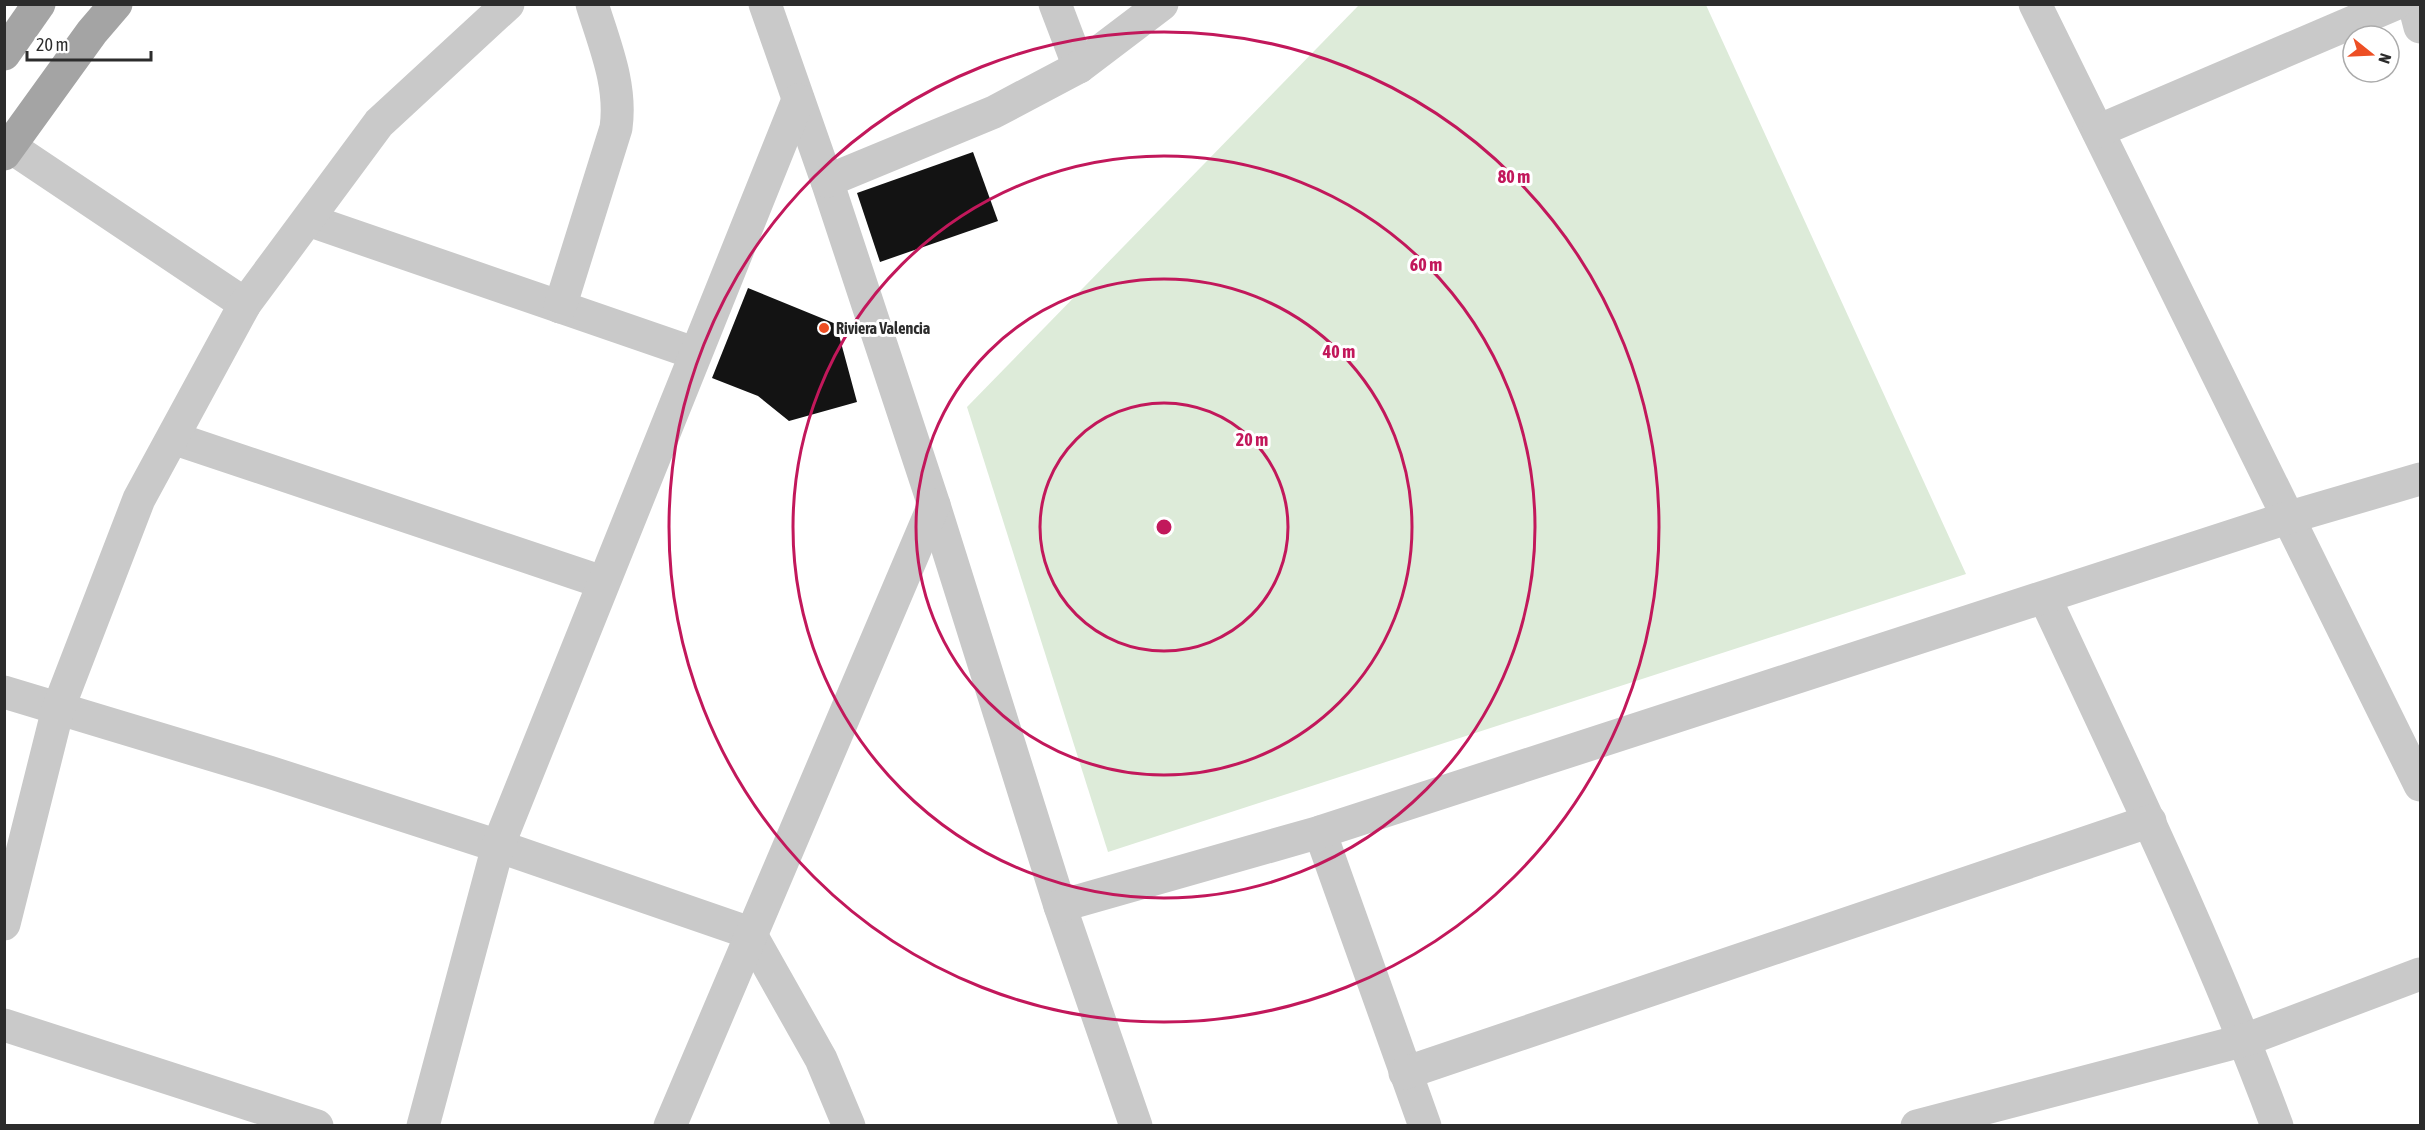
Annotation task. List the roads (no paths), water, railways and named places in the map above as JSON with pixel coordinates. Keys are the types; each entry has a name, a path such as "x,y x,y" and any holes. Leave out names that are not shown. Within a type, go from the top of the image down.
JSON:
{"main road":[{"path":"7,150 92,32 116,4"},
{"path":"4,54 28,9"}],"street":[{"path":"4,924 58,709 139,499 245,304 379,123 508,4"},
{"path":"561,307 616,128 619,105 616,81 592,4"},
{"path":"765,4 827,181 934,505 1060,906 1136,1125"},
{"path":"1055,4 1079,67"},
{"path":"827,181 994,112 1079,67 1162,4"},
{"path":"2035,4 2287,518 2421,785"},
{"path":"2098,130 2395,4"},
{"path":"2414,4 2421,27"},
{"path":"423,1125 498,846 694,353 798,100"},
{"path":"7,150 245,304"},
{"path":"308,220 694,353"},
{"path":"173,438 602,582"},
{"path":"1060,906 1320,832 2287,518 2421,479"},
{"path":"670,1125 934,505"},
{"path":"2045,598 2150,821 2245,1040 2277,1125"},
{"path":"4,692 269,772 498,846 750,933 821,1059 849,1125"},
{"path":"1405,1073 2150,821"},
{"path":"1320,832 1425,1125"},
{"path":"1917,1125 2245,1040 2421,974"},
{"path":"4,1024 317,1125"}],"place":[{"name":"Riviera Valencia","path":"824,328"}]}
